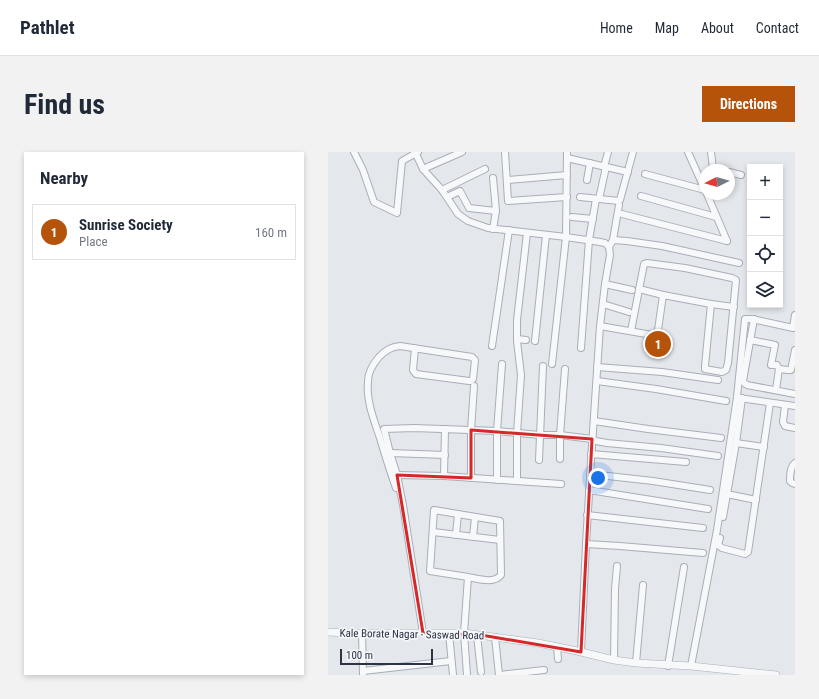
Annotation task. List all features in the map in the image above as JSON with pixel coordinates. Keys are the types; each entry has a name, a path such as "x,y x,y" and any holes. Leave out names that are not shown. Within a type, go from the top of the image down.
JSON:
{"street":[{"path":"354,152 363,170 374,202 397,213 402,161 416,152 423,169 442,190 458,214 468,221 488,228 600,242 605,243 609,247"},
{"path":"423,169 462,152"},
{"path":"505,152 508,201 567,197"},
{"path":"581,348 589,240 608,152"},
{"path":"580,197 619,201 633,152"},
{"path":"688,152 699,177"},
{"path":"711,152 712,164"},
{"path":"552,364 566,237 567,155 590,163 628,172"},
{"path":"587,180 590,163"},
{"path":"442,190 485,169"},
{"path":"644,174 699,188"},
{"path":"735,174 741,175"},
{"path":"506,180 567,175"},
{"path":"493,178 496,211 493,228"},
{"path":"447,197 460,191 469,208 496,211"},
{"path":"641,196 716,217"},
{"path":"622,214 727,241 709,200"},
{"path":"581,652 587,515 600,326 610,255 609,247 613,240 619,205"},
{"path":"572,217 593,219"},
{"path":"492,346 509,230"},
{"path":"517,480 517,433 521,376 517,339 519,297 527,233"},
{"path":"535,341 546,235"},
{"path":"613,240 627,240 662,246 739,263"},
{"path":"631,331 635,289 644,264 647,263 685,268 736,280 728,363 726,370 722,372 705,369 711,304"},
{"path":"605,284 734,307"},
{"path":"600,326 652,335 655,334 658,330 663,295"},
{"path":"603,304 629,312"},
{"path":"691,666 727,494 736,443 744,321 745,319 754,320 794,328 795,315"},
{"path":"754,320 742,381 747,385 795,394"},
{"path":"517,339 526,340"},
{"path":"750,340 775,345 771,365 777,365 779,369 791,370 795,350"},
{"path":"401,496 396,488 371,410 368,392 369,373 375,362 386,350 392,347 400,346 415,348 474,358 475,360 472,381 416,374 413,370 415,348"},
{"path":"497,480 497,431 502,364"},
{"path":"539,460 543,366"},
{"path":"597,367 662,372 718,380"},
{"path":"560,459 560,436 565,369"},
{"path":"776,390 779,369"},
{"path":"597,381 726,401"},
{"path":"471,478 471,430 474,386"},
{"path":"739,398 795,406"},
{"path":"739,398 717,540 718,545 722,548 745,554 748,552 770,403"},
{"path":"785,405 783,422 785,426 795,428"},
{"path":"594,422 721,438"},
{"path":"424,633 397,475 384,429 414,428 497,431 560,436 718,456"},
{"path":"444,476 446,429"},
{"path":"736,443 764,446"},
{"path":"390,453 445,455"},
{"path":"591,454 686,462"},
{"path":"795,463 792,466 790,481 795,484"},
{"path":"590,474 653,481 710,490"},
{"path":"397,475 517,480 561,484"},
{"path":"589,490 708,509"},
{"path":"727,494 756,500"},
{"path":"434,510 475,517 500,521 501,575 498,579 494,581 430,571 434,510"},
{"path":"456,535 458,514"},
{"path":"587,515 702,528"},
{"path":"473,537 475,517"},
{"path":"433,532 500,540"},
{"path":"586,544 703,553"},
{"path":"614,660 615,589 617,566"},
{"path":"668,666 684,567"},
{"path":"468,577 464,633 468,675"},
{"path":"636,663 643,585"},
{"name":"Kale Borate Nagar - Saswad Road","path":"328,632 347,634 477,634 557,647 614,660 776,675"},
{"path":"362,633 363,673 451,661"},
{"path":"449,633 453,675"},
{"path":"477,634 481,672"},
{"path":"495,637 499,675 544,670"},
{"path":"557,647 558,659"}],"highlighted area":[{"path":"471,430 592,439 581,652 481,635 423,633 397,475 471,478"}],"place":[{"name":"Sunrise Society","path":"658,344"}]}
